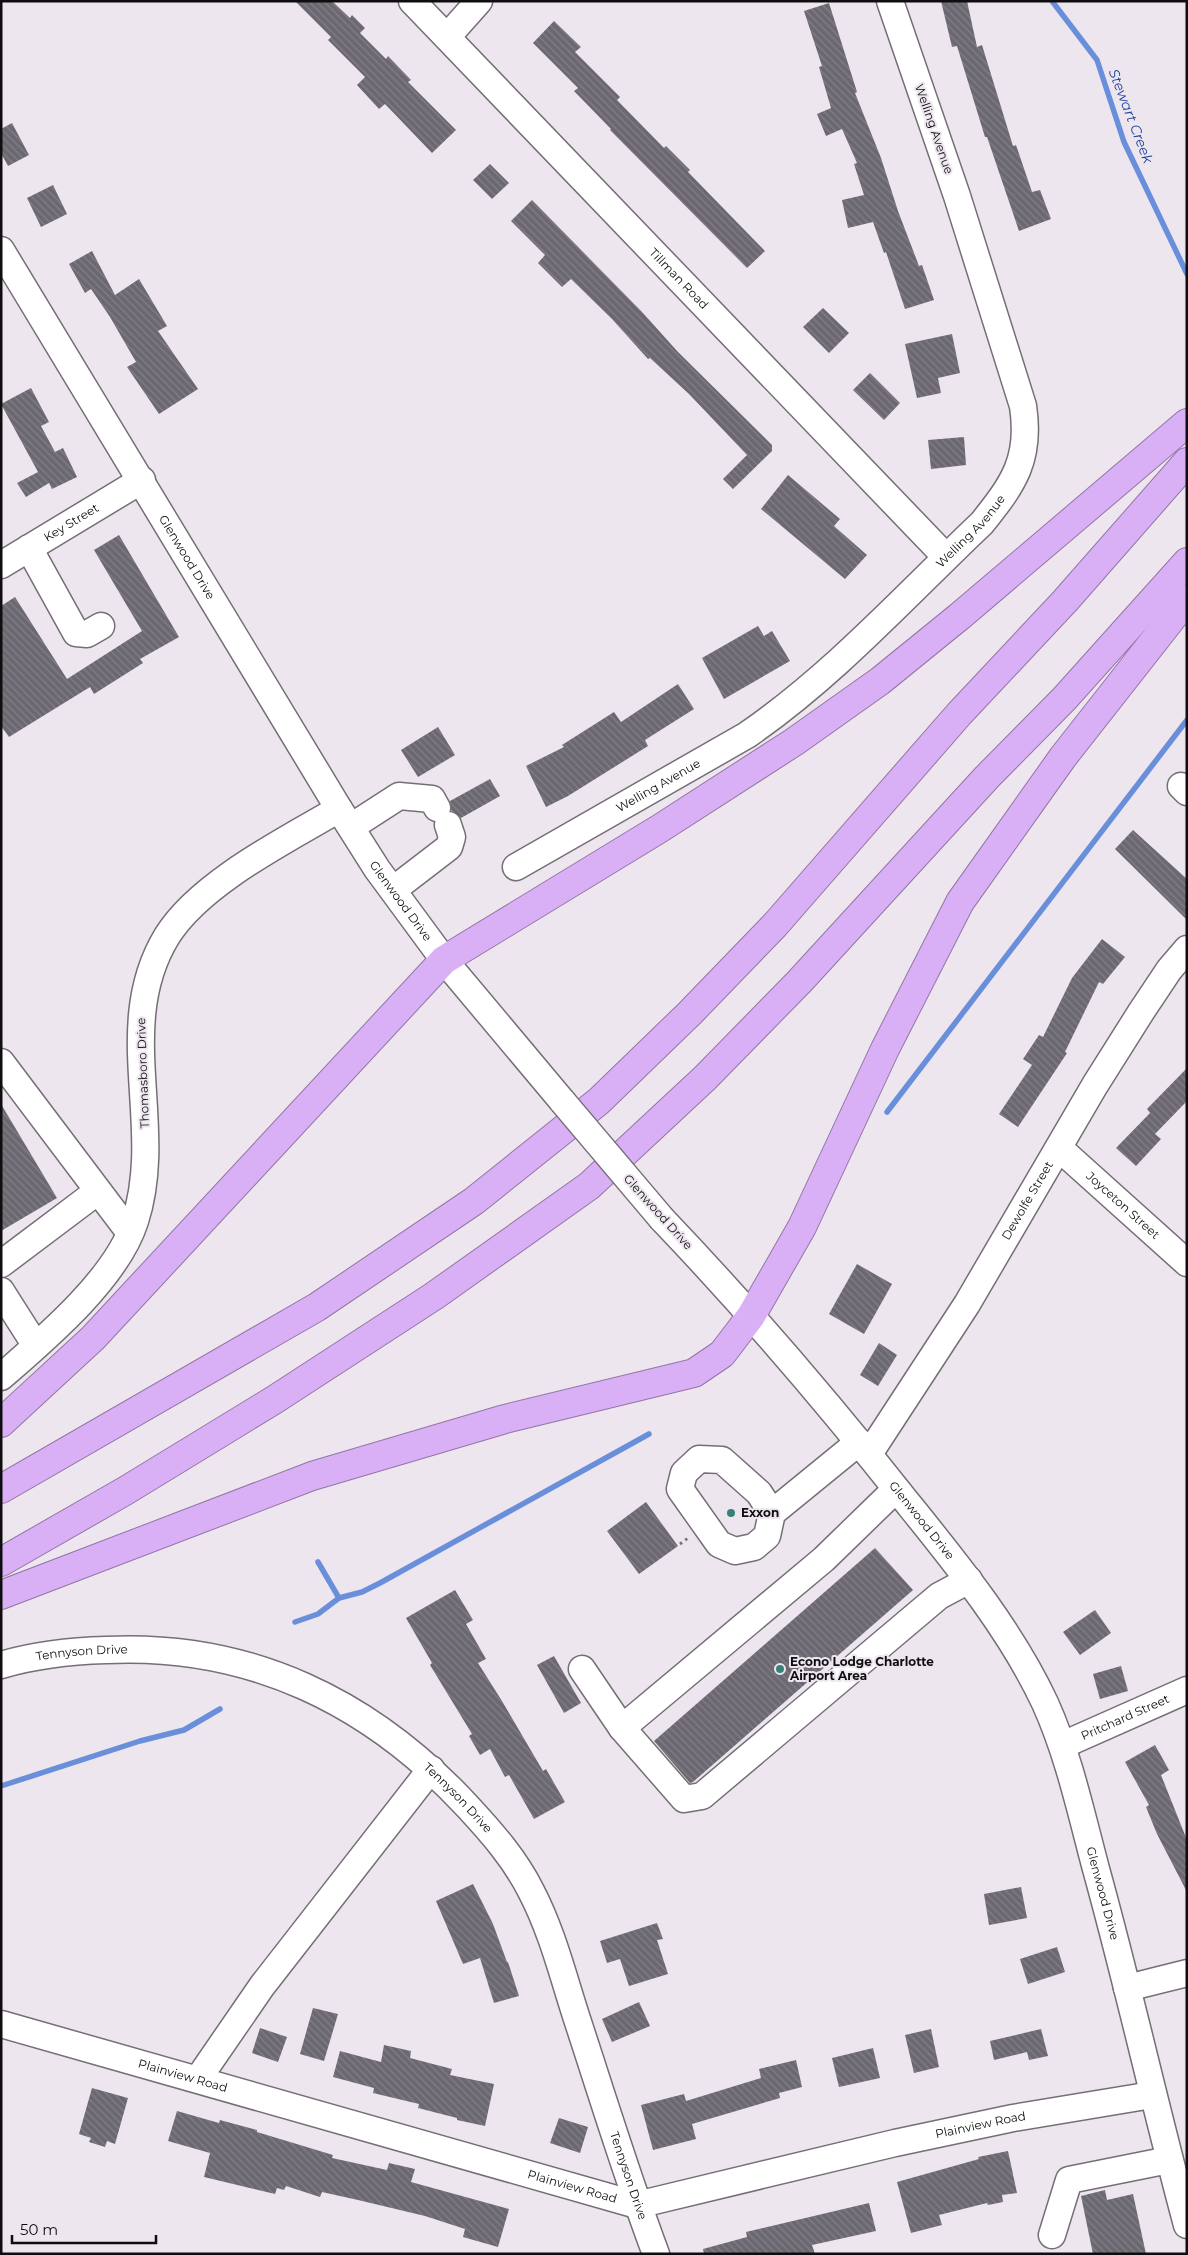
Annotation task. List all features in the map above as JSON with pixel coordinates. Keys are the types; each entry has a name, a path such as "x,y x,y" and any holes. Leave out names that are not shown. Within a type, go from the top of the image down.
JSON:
{"highway":[{"path":"1,1423 93,1338 444,960 659,830 794,742 880,680 960,616 1187,423"},
{"path":"1,1489 261,1341 317,1307 466,1206 599,1101 690,1013 775,925 959,714 1065,601 1187,462"},
{"path":"1,1562 125,1491 274,1400 434,1296 589,1186 705,1078 799,982 987,777 1064,699 1187,562"},
{"path":"1,1595 312,1476 504,1419 694,1374 722,1354 751,1316 784,1262 810,1211 885,1049 960,902 1063,757 1187,599"}],"street":[{"name":"Tillman Road","path":"412,1 946,557"},
{"path":"447,37 479,1"},
{"name":"Welling Avenue","path":"516,868 747,735 778,714 818,680 982,523 1002,498 1018,470 1024,452 1026,429 1023,406 956,196 890,1"},
{"name":"Glenwood Drive","path":"1,250 345,818 393,890 444,960 521,1052 662,1219 751,1316 864,1448 969,1580 1029,1671 1063,1745 1187,2226"},
{"name":"Key Street","path":"1,565 142,480"},
{"path":"29,548 76,633 87,634 100,626"},
{"name":"Thomasboro Drive","path":"1,1377 87,1296 116,1260 135,1221 146,1165 141,1013 149,975 158,952 168,934 188,909 211,889 273,848 399,796 432,799 452,838 450,847 393,890"},
{"name":"Dewolfe Street","path":"772,1513 864,1448 967,1304 1141,1012 1169,970 1187,949"},
{"path":"1,1062 130,1233"},
{"name":"Joyceton Street","path":"1059,1148 1187,1263"},
{"path":"1,1264 98,1191"},
{"path":"1,1291 36,1346"},
{"path":"622,1728 824,1558 896,1489"},
{"path":"582,1669 622,1728 684,1799 702,1796 930,1603 969,1580"},
{"name":"Tennyson Drive","path":"1,1665 54,1654 125,1649 160,1650 225,1659 272,1672 312,1689 355,1711 396,1739 431,1769 496,1838 517,1865 532,1893 552,1939 638,2205 656,2254"},
{"name":"Pritchard Street","path":"1063,1745 1187,1690"},
{"path":"198,2079 262,1986 431,1769"},
{"path":"1127,1988 1187,1973"},
{"name":"Plainview Road","path":"1,2024 638,2205 895,2143 1013,2118 1152,2096"},
{"path":"1052,2235 1069,2180 1169,2160"}],"building":[{"path":"295,1 332,1 350,18 352,15 365,28 360,33 386,59 388,56 411,80 408,82 456,130 432,153 385,104 379,109 357,85 365,77 328,40 331,37"},
{"path":"941,1 967,1 977,47 982,45 1013,146 1016,145 1032,192 1040,190 1051,219 1019,231 987,137 985,137 957,46 952,47"},
{"path":"829,3 857,92 855,93 881,158 898,211 919,266 922,265 934,300 905,309 886,252 884,253 873,222 848,228 842,200 864,195 854,164 857,163 842,129 826,136 817,114 831,108 819,67 822,66 804,11"},
{"path":"554,21 581,47 575,52 620,97 617,100 664,148 666,146 690,170 688,172 765,251 747,268 610,130 574,91 578,88 533,43"},
{"path":"12,123 29,155 8,166 1,153 1,129"},
{"path":"490,164 509,183 492,199 473,180"},
{"path":"53,185 67,214 41,227 27,198"},
{"path":"532,200 643,313 678,352 772,445 772,451 733,489 723,479 747,455 689,394 650,358 648,359 612,319 571,279 562,287 538,263 545,255 511,221"},
{"path":"92,251 115,295 139,279 167,326 158,331 198,389 159,414 127,367 136,362 110,317 91,289 85,293 69,264"},
{"path":"823,308 849,333 829,353 803,327"},
{"path":"952,334 960,373 938,378 941,393 917,398 905,344"},
{"path":"870,373 900,403 884,420 853,390"},
{"path":"31,388 49,422 41,426 55,452 63,448 77,477 52,489 49,483 26,497 17,483 38,472 1,404"},
{"path":"964,437 966,465 931,469 928,440"},
{"path":"788,475 840,519 834,526 867,555 845,579 761,509"},
{"path":"119,535 179,637 140,659 143,663 94,694 90,687 9,737 1,726 1,606 15,597 67,679 142,631 94,550"},
{"path":"758,626 764,636 772,631 790,661 724,699 702,658"},
{"path":"678,684 694,709 645,740 648,746 568,796 546,807 526,766 564,747 562,745 614,712 621,722"},
{"path":"438,727 455,755 418,777 401,750"},
{"path":"490,779 500,796 461,818 451,810 450,801"},
{"path":"1133,830 1187,879 1187,920 1115,849"},
{"path":"1102,939 1125,957 1103,984 1099,982 1065,1052 1067,1053 1018,1127 999,1114 1032,1065 1023,1059 1039,1035 1043,1037 1072,978"},
{"path":"1187,1068 1187,1101 1155,1134 1161,1139 1136,1166 1116,1148 1150,1113 1147,1109"},
{"path":"1,1104 57,1198 1,1231"},
{"path":"857,1264 892,1284 864,1334 829,1314"},
{"path":"879,1343 897,1355 878,1386 860,1375"},
{"path":"646,1502 678,1546 639,1574 607,1531"},
{"name":"Econo Lodge Charlotte Airport Area","path":"875,1548 913,1590 690,1783 654,1741"},
{"path":"455,1590 473,1620 466,1624 486,1659 478,1663 543,1771 546,1769 565,1802 534,1819 509,1775 505,1777 490,1749 480,1755 469,1736 472,1734 430,1665 432,1663 406,1618"},
{"path":"1095,1610 1111,1633 1080,1655 1063,1632"},
{"path":"554,1656 581,1703 564,1713 537,1665"},
{"path":"1121,1666 1128,1691 1100,1699 1093,1674"},
{"path":"1155,1745 1169,1770 1161,1775 1187,1840 1187,1892 1157,1834 1146,1807 1149,1805 1125,1762"},
{"path":"473,1884 493,1924 519,1996 494,2003 480,1958 463,1964 436,1901"},
{"path":"1021,1887 1027,1918 989,1925 984,1894"},
{"path":"657,1923 663,1939 657,1940 668,1974 629,1986 620,1959 607,1963 600,1941"},
{"path":"1057,1947 1065,1972 1028,1984 1020,1959"},
{"path":"639,2002 650,2026 612,2042 602,2019"},
{"path":"313,2008 338,2014 324,2061 300,2054"},
{"path":"260,2028 287,2037 278,2062 252,2053"},
{"path":"931,2029 939,2067 914,2073 905,2035"},
{"path":"1041,2029 1048,2056 1029,2060 1027,2052 994,2060 990,2041"},
{"path":"384,2045 411,2051 410,2058 452,2069 450,2075 494,2084 485,2126 418,2108 419,2104 373,2093 374,2088 333,2077 340,2051 381,2062"},
{"path":"873,2048 880,2078 839,2087 832,2058"},
{"path":"796,2060 802,2087 779,2093 780,2098 692,2124 696,2139 653,2150 641,2105 684,2094 686,2101 761,2078 759,2069"},
{"path":"92,2088 128,2098 115,2144 107,2141 105,2147 89,2142 91,2138 79,2134"},
{"path":"177,2111 219,2123 220,2120 257,2130 257,2132 333,2155 332,2158 387,2170 389,2163 415,2169 411,2182 509,2209 498,2247 463,2237 465,2229 425,2216 358,2200 322,2192 320,2197 286,2186 284,2190 277,2188 275,2194 204,2177 210,2153 168,2141"},
{"path":"559,2118 588,2127 580,2153 550,2143"},
{"path":"1008,2151 1017,2193 1002,2195 1003,2202 988,2205 987,2203 939,2215 942,2225 911,2233 897,2182 979,2159 978,2157"},
{"path":"1105,2190 1107,2200 1133,2194 1146,2254 1093,2254 1081,2196"},
{"path":"869,2203 876,2231 812,2245 815,2254 704,2254 703,2249 747,2237 746,2232"}],"waterway":[{"name":"Stewart Creek","path":"1052,1 1097,60 1124,142 1187,274"},
{"path":"887,1112 1187,720"},
{"path":"295,1622 318,1614 339,1598 362,1592 380,1583 649,1434"},
{"path":"318,1562 339,1598"},
{"path":"1,1786 140,1741 184,1730 220,1709"}],"place":[{"name":"Exxon","path":"731,1513"},
{"name":"Econo Lodge Charlotte Airport Area","path":"780,1669"}]}
